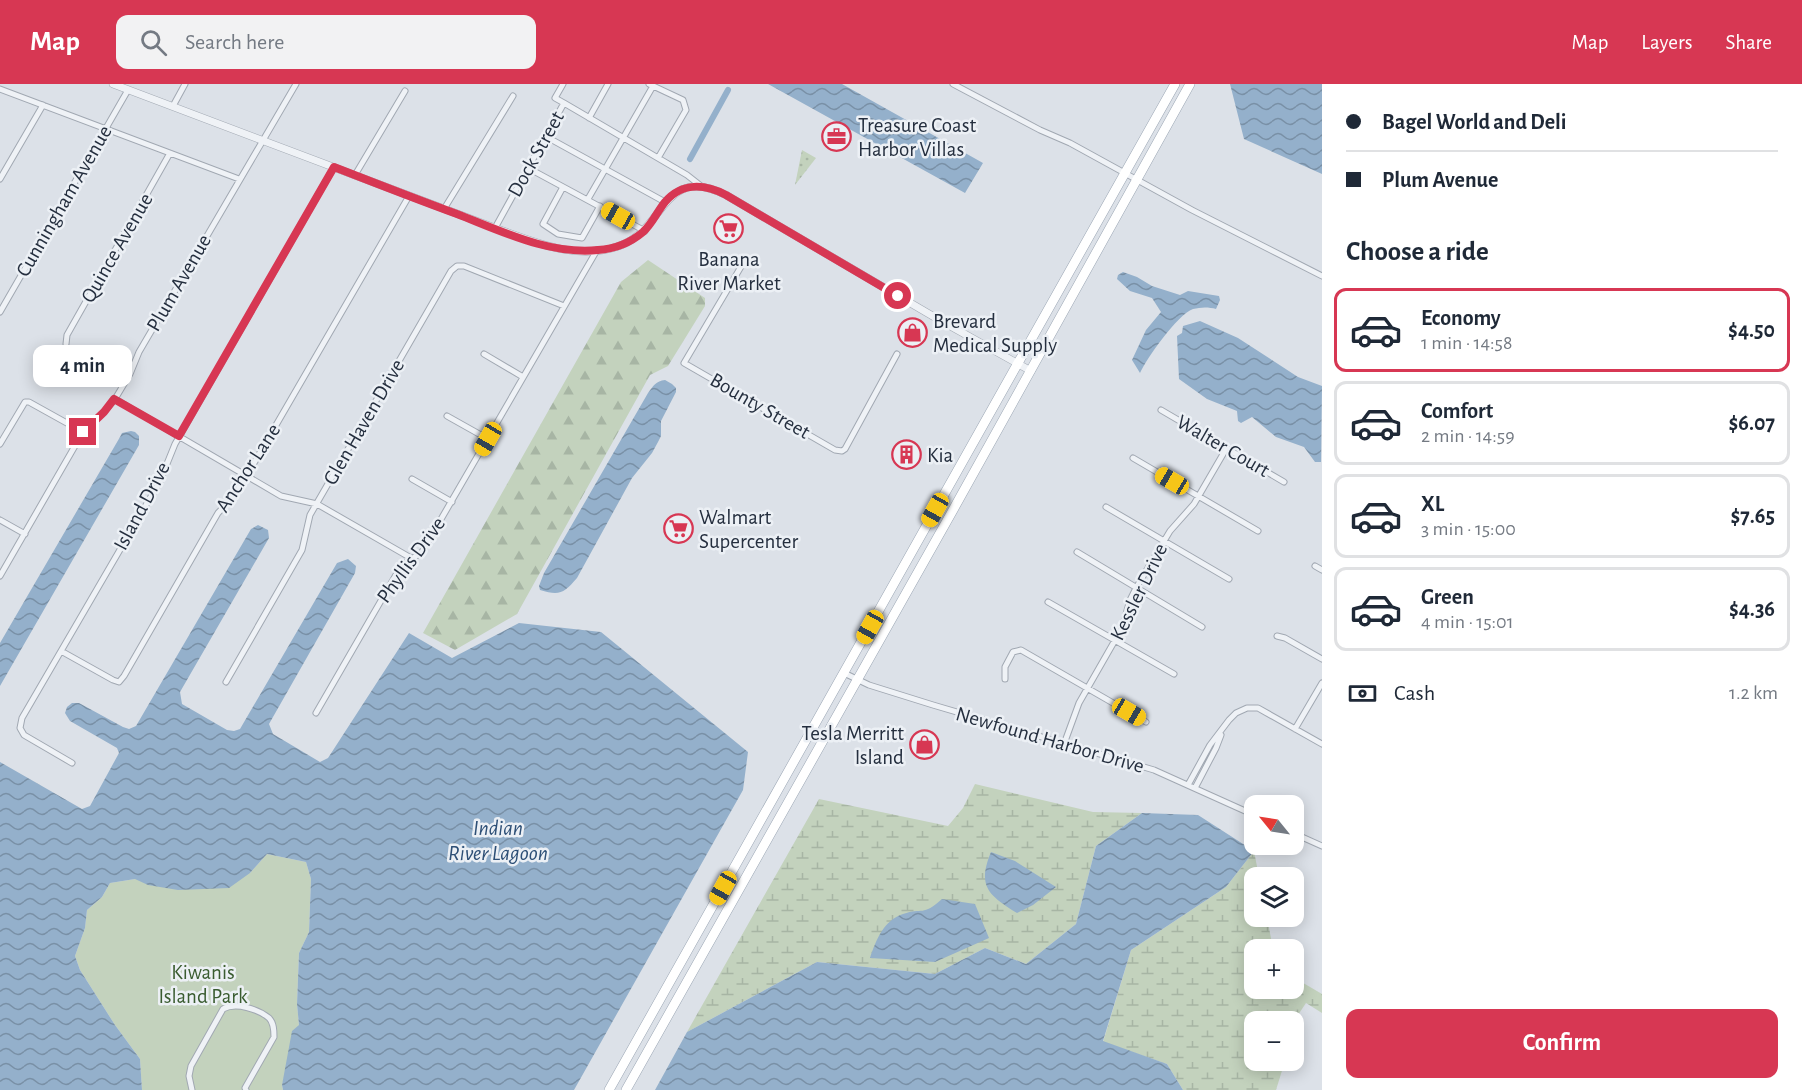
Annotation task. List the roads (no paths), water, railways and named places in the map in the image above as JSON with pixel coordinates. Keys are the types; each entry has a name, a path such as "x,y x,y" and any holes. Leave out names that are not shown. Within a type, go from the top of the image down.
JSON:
{"main road":[{"path":"609,1090 1175,84"},
{"path":"626,1090 1190,84"}],"street":[{"path":"113,84 550,248 597,250 617,247 645,231 665,202 678,191 701,186"},
{"path":"173,106 185,84"},
{"name":"Plum Avenue","path":"0,576 83,432 104,412 130,374 139,352 296,84"},
{"name":"Dock Street","path":"495,228 564,103 555,98 563,84"},
{"path":"589,118 608,84"},
{"path":"953,84 1322,276"},
{"path":"588,200 651,85 683,100 686,110 658,158"},
{"path":"0,88 239,179"},
{"name":"Cunningham Avenue","path":"0,312 128,90"},
{"path":"355,175 405,90"},
{"path":"444,209 513,96"},
{"path":"564,103 687,175 701,186 726,195 1031,371"},
{"path":"0,179 43,105"},
{"path":"545,136 665,202"},
{"name":"Quince Avenue","path":"66,344 67,335 171,153"},
{"name":"Island Drive","path":"72,763 24,735 20,728 22,718 160,480 169,454 179,436 334,167"},
{"path":"528,168 645,231"},
{"path":"563,187 543,224 558,234 582,238 600,206"},
{"name":"Anchor Lane","path":"61,651 119,682 124,676 218,513 233,497 247,475 409,196"},
{"name":"Phyllis Drive","path":"316,713 397,573 411,558 422,552 597,250"},
{"name":"Bounty Street","path":"742,265 684,363 835,450 845,449 897,354"},
{"name":"Glen Haven Drive","path":"226,682 302,550 310,514 454,268 464,266 564,306"},
{"path":"484,354 523,377"},
{"path":"114,399 281,496 317,504 411,558"},
{"path":"0,444 25,402 29,402 83,432"},
{"name":"Walter Court","path":"1161,410 1284,482"},
{"path":"447,416 488,439"},
{"name":"Kessler Drive","path":"1064,744 1075,712 1115,641 1136,588 1163,540 1199,497 1226,449"},
{"path":"1133,458 1258,531"},
{"path":"412,479 452,502"},
{"path":"1106,507 1229,579"},
{"path":"0,520 25,534"},
{"path":"1077,552 1202,627"},
{"path":"1315,567 1322,570"},
{"path":"1048,602 1174,674"},
{"path":"1277,636 1285,638 1322,659"},
{"path":"1005,679 1005,667 1013,652 1021,650 1146,722"},
{"name":"Newfound Harbor Drive","path":"844,673 857,680 962,714 1154,770 1244,810"},
{"path":"1295,729 1322,683"},
{"path":"1188,785 1210,745 1236,713 1247,708 1258,708 1322,744"},
{"path":"1195,788 1216,748 1222,731"},
{"path":"1304,838 1322,846"},
{"path":"192,1090 189,1076 191,1066 223,1009 236,1006 246,1007 269,1018 274,1029 274,1037 245,1088 246,1090"}],"water":[{"path":"768,84 842,84 983,163 965,193"},
{"path":"1230,84 1322,84 1322,174 1244,139"},
{"path":"1123,272 1152,286 1180,295 1188,291 1219,296 1220,300 1216,309 1193,309 1179,319 1140,373 1132,360 1146,330 1161,312 1152,298 1130,291 1117,279 1118,275"},
{"path":"1200,321 1238,338 1298,377 1322,386 1321,462 1315,462 1304,447 1276,437 1252,417 1241,423 1238,421 1237,411 1207,399 1179,379 1177,336 1182,333 1183,326"},
{"path":"665,380 676,388 676,392 661,421 661,436 652,453 632,478 577,578 561,592 552,593 540,590 539,586 544,573 648,393 653,386"},
{"path":"131,431 139,436 139,445 0,686 0,643 122,433"},
{"name":"Indian River Lagoon","path":"258,525 268,530 269,538 180,692 182,704 227,730 240,729 337,563 348,559 356,566 355,573 269,724 273,734 320,762 328,758 409,633 452,658 519,623 601,632 748,752 743,790 574,1090 283,1090 292,1031 299,1025 297,1004 299,953 309,932 311,879 306,862 267,854 250,873 229,888 178,890 148,885 135,879 110,883 102,897 87,910 85,928 75,956 80,970 140,1059 142,1090 0,1090 0,762 82,809 90,806 119,753 117,748 70,721 65,713 67,707 72,703 79,703 123,727 129,729 136,726 251,529"},
{"path":"1142,813 1198,815 1244,845 1244,855 1251,855 1226,887 1131,950 1103,1041 1167,1064 1183,1090 655,1090 687,1032 817,962 935,974 985,948 1026,964 1076,924 1096,846"},
{"path":"991,852 1015,861 1056,887 1033,905 1017,913 992,895 985,881"},
{"path":"942,899 975,904 989,938 935,962 870,958 878,938 891,921 903,914 926,910"}],"waterway":[{"path":"690,159 728,90"}],"place":[{"name":"Treasure Coast Harbor Villas","path":"837,137"},
{"name":"Banana River Market","path":"729,228"},
{"name":"Brevard Medical Supply","path":"912,333"},
{"name":"Kia","path":"906,455"},
{"name":"Walmart Supercenter","path":"678,529"},
{"name":"Tesla Merritt Island","path":"925,745"}],"park label":[{"name":"Kiwanis Island Park","path":"203,984"}]}
